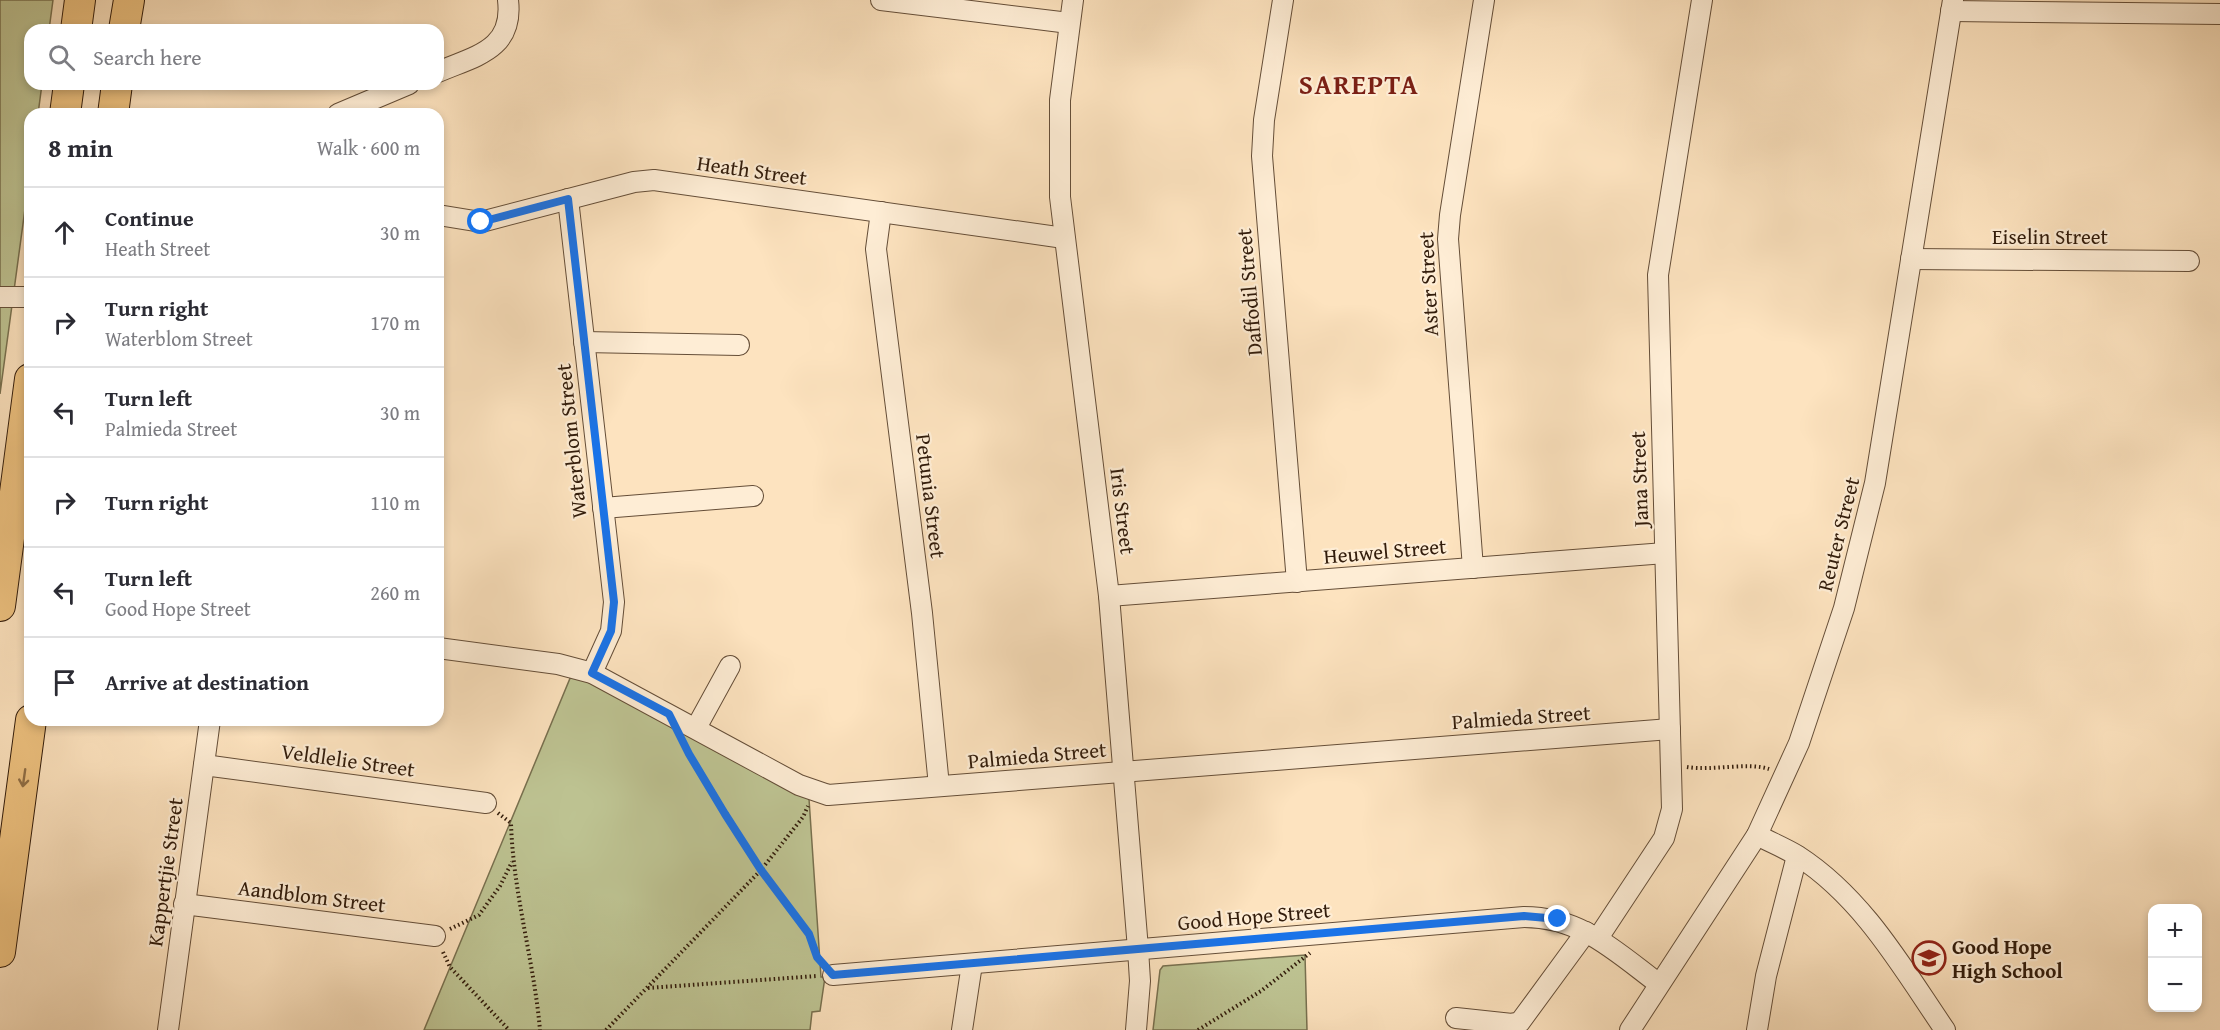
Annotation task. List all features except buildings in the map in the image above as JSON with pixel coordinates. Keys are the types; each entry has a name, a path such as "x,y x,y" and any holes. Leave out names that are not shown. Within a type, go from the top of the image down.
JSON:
{"highway":[{"path":"77,24 80,0"},
{"path":"125,24 129,0"},
{"path":"66,108 68,90"},
{"path":"114,108 116,90"},
{"path":"0,606 24,425"},
{"path":"0,952 31,726"}],"street":[{"path":"444,69 487,51 500,40 507,26 508,0"},
{"path":"881,0 1069,23"},
{"name":"Iris Street","path":"1073,0 1058,128 1064,238 1109,596 1140,981 1136,1030"},
{"name":"Daffodil Street","path":"1283,0 1264,120 1262,156 1297,582"},
{"name":"Aster Street","path":"1473,568 1448,239 1484,0"},
{"name":"Jana Street","path":"1456,1018 1512,1024 1520,1022 1592,935 1664,838 1672,809 1658,275 1702,0"},
{"path":"1952,5 2220,14"},
{"name":"Reuter Street","path":"1630,1030 1757,835 1785,775 1818,692 1844,608 1875,483 1952,5"},
{"path":"368,108 399,90"},
{"name":"Heath Street","path":"444,216 481,222 634,182 654,180 1064,238"},
{"name":"Waterblom Street","path":"568,199 614,611 607,641 592,673"},
{"name":"Petunia Street","path":"881,212 876,249 922,613 939,786"},
{"name":"Eiselin Street","path":"1911,260 2189,261"},
{"path":"0,297 24,297"},
{"path":"584,342 739,345"},
{"path":"603,508 753,496"},
{"name":"Heuwel Street","path":"1109,596 1665,553"},
{"name":"Palmieda Street","path":"444,649 558,664 592,673 814,792 840,795 1670,729"},
{"path":"696,728 730,666"},
{"name":"Kappertjie Street","path":"168,1030 209,726"},
{"name":"Veldlelie Street","path":"204,765 486,802"},
{"path":"1757,835 1797,856 1839,889 1877,930 1945,1030"},
{"path":"1756,1030 1766,976 1797,856"},
{"name":"Aandblom Street","path":"184,904 435,936"},
{"name":"Good Hope Street","path":"833,975 1524,916 1558,919 1592,935 1659,984"},
{"path":"962,1030 972,964"}],"path":[{"path":"669,714 689,754 761,870 809,934 817,957 833,975"},
{"path":"1672,764 1729,769 1759,766 1785,775"},
{"path":"606,1030 761,870 803,817 814,792"},
{"path":"486,802 511,823 512,861 535,977 540,1030"},
{"path":"509,1030 450,967 435,936 479,915 500,886 512,861"},
{"path":"1198,1030 1261,991 1316,949"},
{"path":"648,988 833,975"}],"green space":[{"path":"0,0 53,0 50,24 24,24 24,90 41,90 39,108 24,108 24,216 0,394"},
{"path":"571,676 592,682 809,799 821,977 825,977 820,1011 812,1012 810,1030 424,1030"},
{"path":"1305,955 1307,1030 1153,1030 1160,970 1163,966"}],"place":[{"name":"Good Hope High School","path":"1929,958"}],"district":[{"name":"SAREPTA","path":"1359,84"}],"route":[{"path":"481,222 568,199 614,602 611,631 592,673 669,714 689,754 725,814 761,870 809,934 817,957 833,975 1524,916 1558,919"}]}
